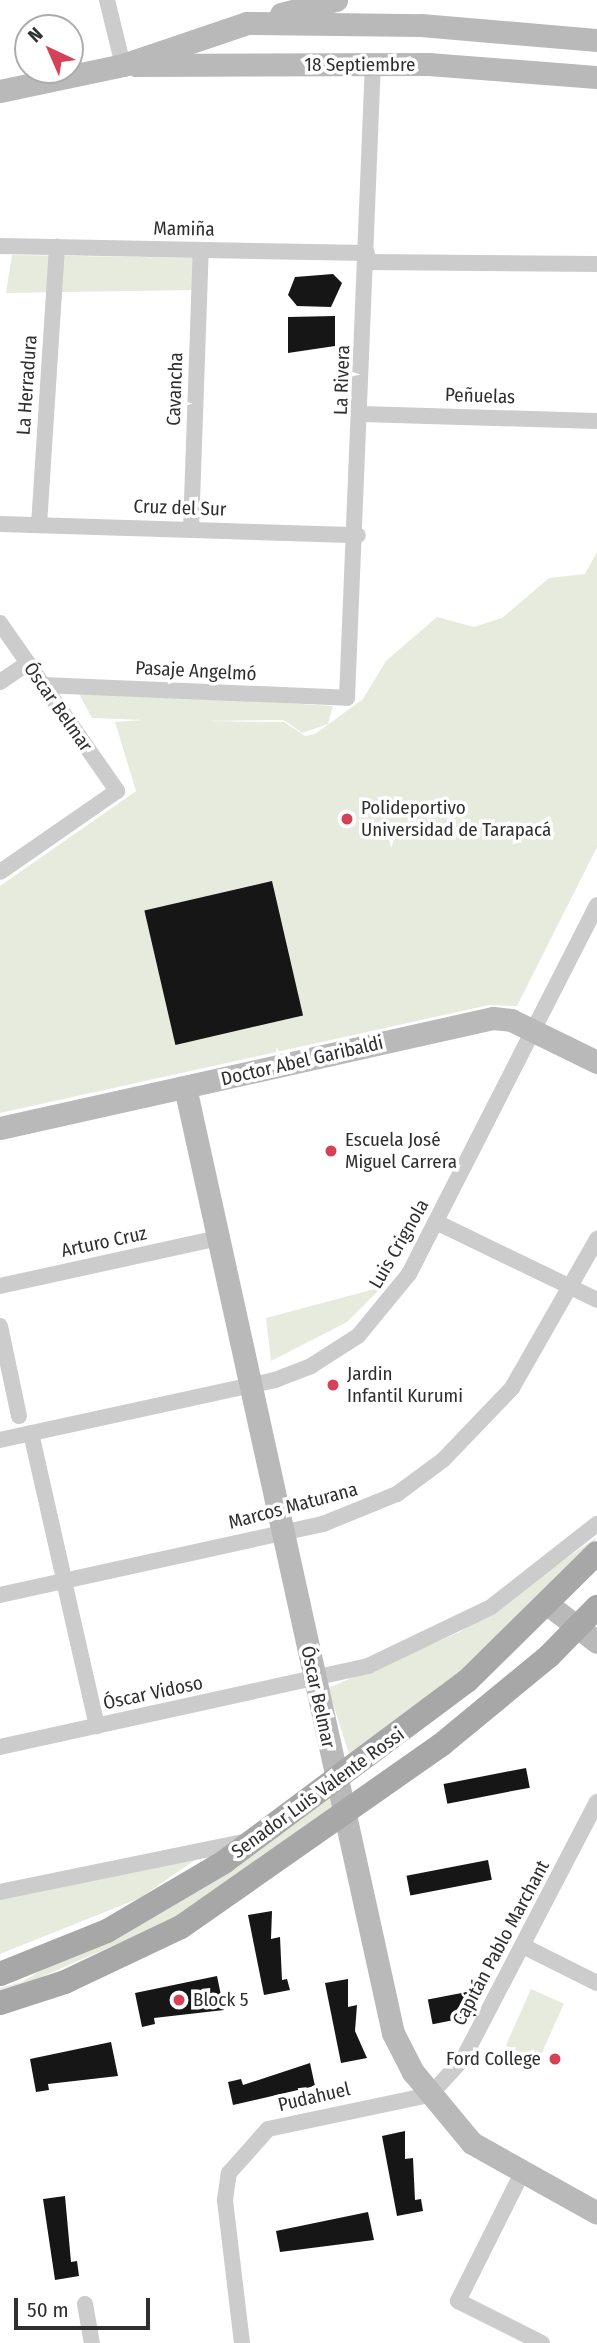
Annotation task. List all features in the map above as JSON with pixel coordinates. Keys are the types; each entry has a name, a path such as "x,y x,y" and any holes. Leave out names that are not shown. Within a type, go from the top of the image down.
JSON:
{"main road":[{"name":"Senador Luis Valente Rossi","path":"0,1974 138,1915 254,1840 467,1682 550,1606 597,1553"},
{"name":"Senador Luis Valente Rossi","path":"0,2003 65,1982 181,1927 344,1817 586,1636 597,1607"}],"street":[{"path":"107,0 123,65"},
{"path":"0,91 123,65 178,44 247,23 281,7 336,0"},
{"path":"247,23 477,27 597,40"},
{"name":"18 Septiembre","path":"123,65 373,63 597,76"},
{"name":"La Rivera","path":"347,698 358,535 373,63"},
{"name":"Mamiña","path":"0,246 597,264"},
{"name":"La Herradura","path":"39,525 57,247"},
{"name":"Cavancha","path":"191,530 201,250"},
{"name":"Peñuelas","path":"362,414 597,421"},
{"name":"Cruz del Sur","path":"0,524 358,535"},
{"name":"Óscar Belmar","path":"0,623 117,790 0,872"},
{"path":"0,682 28,663"},
{"name":"Pasaje Angelmó","path":"43,685 347,698"},
{"name":"Luis Crignola","path":"0,1440 250,1385 312,1366 358,1336 400,1288 597,905"},
{"name":"Doctor Abel Garibaldi","path":"0,1128 493,1018 534,1031 597,1062"},
{"name":"Óscar Belmar","path":"185,1087 388,2018 430,2095 472,2143 521,2175 597,2213"},
{"path":"436,1222 597,1300"},
{"name":"Arturo Cruz","path":"0,1286 218,1238"},
{"name":"Marcos Maturana","path":"0,1595 63,1576 282,1533 372,1507 443,1460 512,1388 572,1289 597,1239"},
{"path":"0,1326 19,1416"},
{"path":"31,1433 97,1726"},
{"name":"Óscar Vidoso","path":"0,1747 314,1681 381,1661 455,1628 557,1560 597,1524"},
{"path":"550,1606 586,1636"},
{"name":"Capitán Pablo Marchant","path":"430,2095 463,2059 525,1947 597,1802"},
{"path":"0,1892 254,1840"},
{"path":"525,1947 597,1983"},
{"name":"Pudahuel","path":"242,2343 225,2200 229,2174 268,2129 430,2095"},
{"path":"521,2175 458,2301 542,2343"},
{"path":"85,2304 92,2343"}],"shaded area":[{"path":"12,255 206,258 194,290 6,293"},
{"name":"Polideportivo Universidad de Tarapacá","path":"597,552 597,847 517,1006 489,1005 0,1113 0,886 136,791 115,722 143,720 92,718 77,690 333,706 328,724 302,733 284,720 203,721 284,722 305,736 315,734 363,699 386,661 437,617 474,627 502,618 549,578 585,574"},
{"path":"382,1287 347,1322 271,1361 266,1318"},
{"path":"597,1537 587,1554 485,1656 350,1757 328,1688 460,1632"},
{"path":"330,1795 335,1809 188,1913 0,1995 0,1988 22,1982"},
{"path":"205,1853 140,1898 0,1954 0,1899"},
{"path":"531,1989 564,2004 539,2060 506,2046"}],"building":[{"path":"333,274 342,283 331,307 297,306 288,295 295,277"},
{"path":"335,316 335,346 288,353 288,317"},
{"path":"272,881 303,1015 175,1045 144,910"},
{"path":"526,1768 530,1788 447,1804 444,1784"},
{"path":"488,1860 492,1880 410,1895 407,1876"},
{"path":"272,1911 271,1939 280,1937 282,1980 287,1979 290,1990 264,1995 248,1915"},
{"name":"Block 5","path":"217,1976 224,2010 154,2018 155,2024 142,2027 135,1993"},
{"path":"348,1979 348,2007 357,2005 355,2031 367,2058 341,2063 325,1983"},
{"path":"472,1991 477,2016 433,2024 428,2000"},
{"path":"111,2042 118,2076 48,2084 49,2090 36,2092 30,2059"},
{"path":"310,2063 315,2086 233,2105 228,2082 241,2079 243,2085"},
{"path":"405,2131 405,2159 413,2158 415,2200 421,2199 423,2211 397,2216 382,2136"},
{"path":"65,2196 71,2262 77,2261 79,2276 55,2280 43,2199"},
{"path":"368,2212 374,2240 280,2252 276,2231"}],"place":[{"name":"Polideportivo Universidad de Tarapacá","path":"347,819"},
{"name":"Escuela José Miguel Carrera","path":"331,1151"},
{"name":"Jardin Infantil Kurumi","path":"333,1385"},
{"name":"Block 5","path":"179,2000"},
{"name":"Ford College","path":"555,2059"}]}
